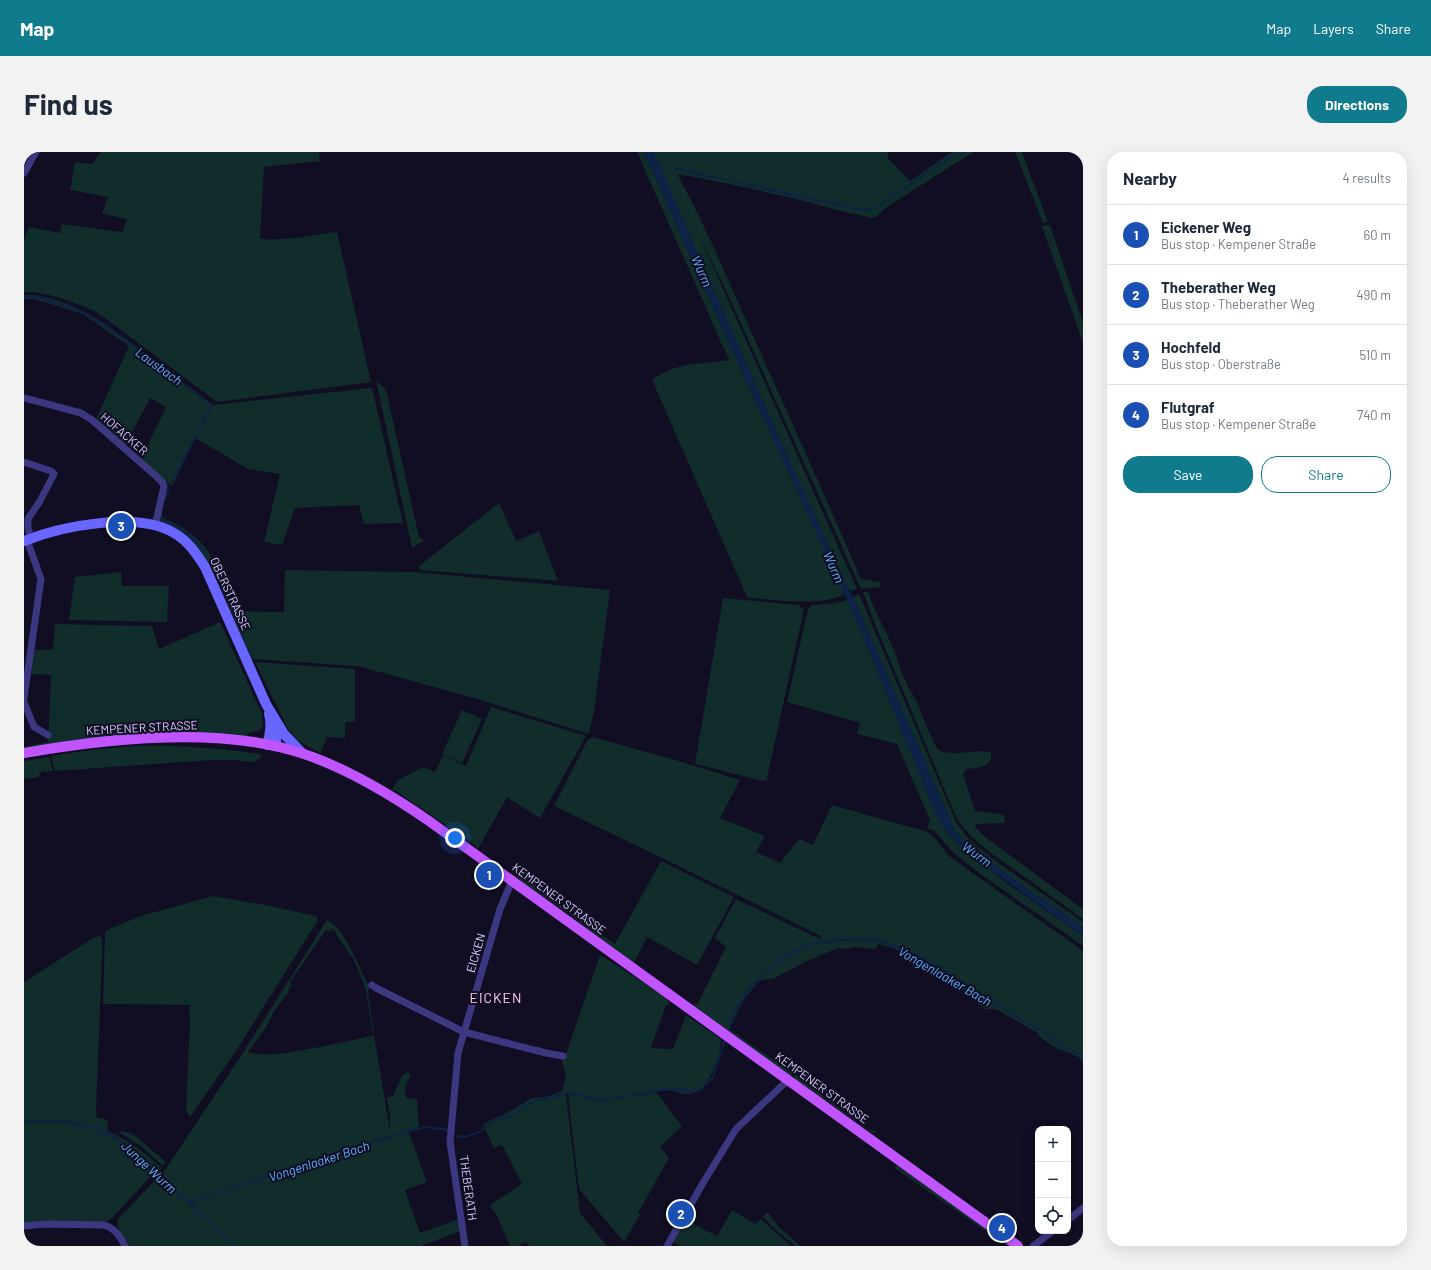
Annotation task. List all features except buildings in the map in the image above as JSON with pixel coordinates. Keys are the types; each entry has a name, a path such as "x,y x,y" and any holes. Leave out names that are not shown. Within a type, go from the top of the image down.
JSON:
{"main road":[{"name":"KEMPENER STRASSE","path":"24,753 66,746 152,738 209,738 271,745 302,753 354,776 429,821 1018,1246"}],"street":[{"path":"24,173 36,152"},
{"name":"HOFACKER","path":"24,398 81,413 92,420 156,476 164,486 155,526"},
{"path":"24,462 51,471 54,474 40,501 28,519 27,540 41,579 24,698"},
{"name":"OBERSTRASSE","path":"27,540 76,527 129,521 155,526 172,532 182,538 194,550 205,567 266,704"},
{"path":"24,702 34,728 48,735"},
{"path":"266,704 288,740 302,753"},
{"path":"266,704 271,721 271,745"},
{"path":"271,745 277,735 276,722"},
{"name":"EICKEN","path":"451,1133 458,1053 500,909 512,881"},
{"path":"372,985 464,1032 563,1056"},
{"path":"667,1246 736,1129 788,1080"},
{"name":"THEBERATH","path":"451,1133 450,1142 465,1246"},
{"path":"1071,1218 1083,1208"},
{"path":"24,1226 53,1224 103,1224 114,1230 125,1246"},
{"path":"1033,1246 1049,1234"}],"green space":[{"path":"101,152 319,152 320,161 264,167 260,238 287,239 337,232 371,382 217,402 98,313 62,298 42,293 24,292 24,240 29,227 60,233 62,224 122,232 127,219 102,214 108,197 70,190 75,162 92,164"},
{"path":"637,152 644,152 734,354 845,594 835,598 823,600 797,602 747,597 652,380 662,374 680,367 729,360"},
{"path":"653,152 888,152 888,158 910,181 952,152 973,152 884,209 876,217 872,218 802,200 678,175 717,255 861,579 880,582 881,587 861,589 727,293 698,233 857,589 850,591 844,581"},
{"path":"1015,152 1022,152 1048,222 1043,223"},
{"path":"1050,225 1083,323 1083,343 1042,226"},
{"path":"24,295 33,295 53,299 97,319 212,405 372,388 403,523 364,524 359,505 295,508 282,545 264,542 280,474 248,469 195,438 173,485 169,484 141,459 166,407 150,398 125,446 96,419 129,346 83,314 35,299 24,299"},
{"path":"376,380 386,390 419,537 424,541 412,548"},
{"path":"167,489 170,489 163,507 163,518 193,535 205,547 214,562 208,564 160,524 160,511"},
{"path":"499,503 516,541 539,531 558,581 420,570 419,566"},
{"path":"285,570 415,572 610,590 594,711 589,734 474,698 358,666 249,659 223,599 227,597 234,611 284,612"},
{"path":"121,572 122,586 169,586 167,622 69,620 75,577"},
{"path":"863,592 868,592 892,645 904,679 918,704 937,748 944,752 950,753 979,751 991,752 991,760 989,763 980,767 967,769 963,774 975,811 1002,814 1005,817 1004,823 975,824 976,828 985,837 1083,909 1083,919 984,848 962,826 956,817"},
{"path":"859,594 957,824 969,839 993,859 1083,922 1083,928 978,853 956,833 853,597"},
{"path":"723,598 798,605 804,609 767,780 763,781 695,764"},
{"path":"847,600 850,602 856,614 855,617 942,825 952,838 1004,881 1083,936 1083,946 983,876 955,854 934,831 927,828 930,820 897,744 857,734 860,723 787,702 808,609 812,605 835,603"},
{"path":"220,622 262,714 263,725 260,731 250,732 247,737 233,735 24,751 24,747 48,742 51,675 31,674 34,650 53,650 55,624 152,626 159,649"},
{"path":"255,662 355,669 355,722 345,722 345,738 327,737 320,754 319,752 298,741 288,729"},
{"path":"491,707 586,736 540,818 507,797 478,849 470,841 395,790 392,790 398,780 423,767 435,772 443,755 466,766"},
{"path":"462,710 482,719 462,763 442,754"},
{"path":"592,737 669,758 740,780 720,818 765,836 756,852 780,863 799,839 813,845 832,805 928,832 949,856 1083,951 1083,1062 1075,1055 1053,1046 1038,1035 1038,1033 996,1009 985,1009 953,980 928,965 918,962 898,950 878,944 877,948 873,949 855,947 844,949 838,948 807,961 773,979 758,982 744,999 729,1029 794,1074 790,1076 694,1006 695,1004 697,1005 726,947 715,938 736,899 820,939 821,936 554,806 587,741"},
{"path":"134,746 166,746 213,749 260,754 261,758 255,762 211,760 55,771 51,756"},
{"path":"49,757 53,771 41,772 38,777 24,779 24,761"},
{"path":"661,861 734,897 697,965 647,937 634,963 600,939 572,916 521,882 518,877 518,874 615,944"},
{"path":"213,896 271,906 316,916 318,920 238,1048 190,1117 186,1108 190,1022 189,1008 191,1005 103,1004 105,933 107,930 141,916"},
{"path":"327,920 334,924 346,940 370,987 368,991 374,1034 366,990 360,974 353,959 333,929 329,931 326,930 290,982 292,984 287,994 275,1010 265,1029 248,1052 262,1054 282,1053 330,1045 374,1035 390,1131 390,1117 387,1098 393,1096 402,1076 407,1072 411,1075 405,1086 407,1098 417,1099 419,1127 409,1133 427,1182 405,1190 420,1233 459,1219 460,1231 421,1246 130,1246 119,1228 119,1218 165,1170 244,1051"},
{"path":"100,936 102,939 102,957 96,1111 97,1118 103,1118 108,1122 107,1131 136,1147 162,1168 151,1176 107,1222 24,1224 24,982 95,937"},
{"path":"600,955 643,982 666,998 669,1002 669,1004 666,1005 651,1048 673,1049 686,1015 721,1039 719,1054 713,1072 703,1087 697,1091 690,1094 669,1091 656,1092 682,1126 660,1147 669,1158 638,1213 640,1215 624,1242 579,1189 568,1094 566,1095 580,1213 607,1246 529,1246 526,1241 518,1246 510,1246 498,1218 490,1205 522,1184 502,1145 494,1148 483,1125 532,1098 546,1097 562,1091 566,1077 561,1058 565,1057"},
{"path":"797,1074 799,1078 867,1129 876,1132 873,1134 795,1079 794,1077"},
{"path":"122,1131 133,1134 166,1162 163,1166 142,1147 119,1132"},
{"path":"900,1165 989,1230 987,1232 893,1167"},
{"path":"732,1210 755,1224 761,1219 791,1246 681,1246 672,1241 684,1219 717,1236"},
{"path":"768,1212 778,1226 800,1246 795,1246 763,1217"}],"water":[{"name":"Wurm","path":"644,152 653,152 657,160 747,366 844,581 853,597 956,833 978,853 1083,928 1083,936 970,855 942,825 855,617 734,354"}],"waterway":[{"path":"676,169 863,210 872,209 879,205 958,152"},
{"path":"656,165 663,166"},
{"name":"Lausbach","path":"24,297 39,297 87,314 106,325 212,405 171,484"},
{"name":"Lausbach","path":"164,501 169,490"},
{"name":"Lausbach","path":"161,515 161,519 180,529 191,537 205,554"},
{"name":"Lausbach","path":"216,580 251,658"},
{"name":"Vongenlaaker Bach","path":"727,1033 736,1009 750,987 786,956 803,947 816,943 858,939 876,940 901,948 924,959 1083,1057"},
{"name":"Vongenlaaker Bach","path":"457,1136 465,1137 477,1133 497,1120 513,1115 536,1100 551,1098 571,1092 601,1101 673,1088 691,1092 700,1090 713,1077 725,1039"},
{"name":"Junge Wurm","path":"24,1123 33,1121 70,1122 97,1129 121,1141 160,1178 189,1202 234,1246"},
{"name":"Vongenlaaker Bach","path":"189,1202 368,1143 425,1127 449,1131"}],"place":[{"name":"Hochfeld","path":"121,526"},
{"name":"Eickener Weg","path":"489,875"},
{"name":"Theberather Weg","path":"681,1214"},
{"name":"Flutgraf","path":"1002,1228"}],"district":[{"name":"EICKEN","path":"496,998"}]}
